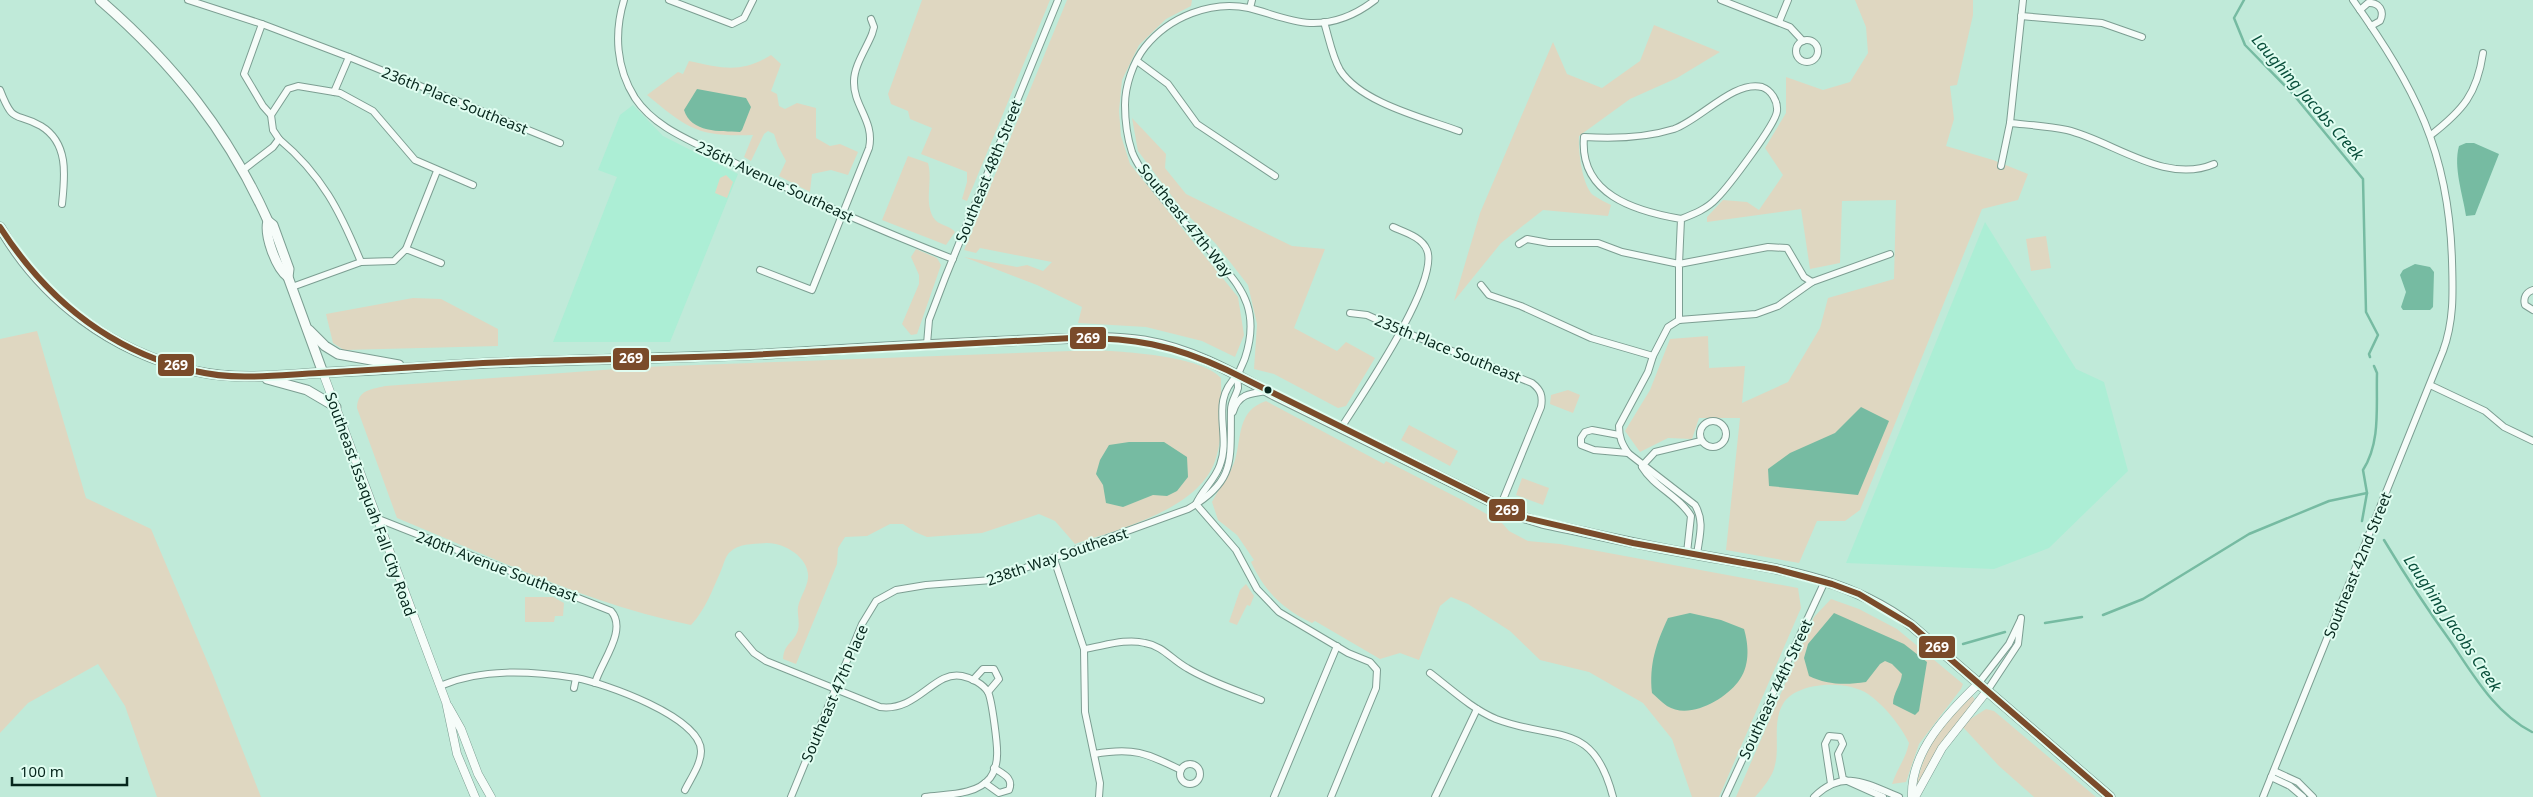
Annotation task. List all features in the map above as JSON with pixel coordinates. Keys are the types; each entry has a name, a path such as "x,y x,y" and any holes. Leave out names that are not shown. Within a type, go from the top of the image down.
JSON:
{"main road":[{"name":"Southeast Issaquah Fall City Road","path":"100,0 129,25 179,76 224,138 243,170 268,221 266,228 275,254 282,272 288,276 323,373"},
{"path":"0,227 24,263 56,300 111,338 157,360 194,371 259,376 529,360 794,352 927,344 1069,339 1138,340 1175,348 1238,375 1500,507 1542,523 1697,555 1769,567 1825,581 1860,593 1885,606 1911,625 2110,797"},
{"path":"306,327 325,346 338,354 411,368"},
{"path":"259,376 307,390 336,407"}],"street":[{"name":"236th Place Southeast","path":"188,0 262,24 560,143"},
{"name":"236th Avenue Southeast","path":"624,0 618,27 617,46 624,77 636,99 651,116 671,131 789,191 953,258"},
{"path":"669,0 722,21 736,23 744,18 753,0"},
{"name":"Southeast 48th Street","path":"927,344 929,320 1058,0"},
{"path":"1250,8 1252,0"},
{"name":"Southeast 47th Way","path":"1238,375 1245,357 1251,330 1251,317 1242,292 1147,176 1133,153 1127,132 1125,99 1127,86 1137,61 1151,40 1177,20 1193,11 1226,6 1250,8 1297,21 1324,22 1355,13 1375,0"},
{"path":"1721,0 1779,22 1795,31 1802,41"},
{"path":"1779,22 1788,0"},
{"path":"2001,166 2010,123 2023,0"},
{"path":"2353,0 2371,26 2380,22 2383,15 2381,8 2375,4 2368,3 2360,10"},
{"path":"2021,16 2102,23 2142,37"},
{"path":"760,270 812,290 871,139 870,130 856,96 854,82 874,27 871,19"},
{"path":"1324,22 1337,65 1352,83 1388,104 1459,131"},
{"path":"262,24 244,74 263,106 272,115"},
{"name":"Southeast 42nd Street","path":"2263,797 2430,385 2449,333 2453,297 2452,236 2438,154 2419,105 2405,78 2371,26"},
{"path":"2430,135 2452,118 2469,99 2480,74 2484,53"},
{"path":"334,92 349,58"},
{"path":"1137,61 1168,84 1197,124 1275,176"},
{"path":"1748,86 1763,87 1774,96 1777,111 1769,127 1717,198 1698,213 1681,218 1658,215 1601,190 1588,170 1583,153 1584,137 1622,139 1677,128 1748,86"},
{"path":"361,262 347,228 327,190 300,157 279,139 272,130 272,115 284,93 292,87 334,92 347,96 372,111 415,160 473,185"},
{"path":"0,90 7,108 16,117 41,126 56,140 61,150 66,172 62,204"},
{"path":"2010,123 2067,130 2164,166 2195,169 2214,164"},
{"path":"243,170 267,152 279,139"},
{"path":"292,287 361,262 394,261 406,249 437,171"},
{"path":"1679,320 1681,218"},
{"path":"1341,428 1402,332 1428,267 1428,255 1425,247 1413,236 1392,227"},
{"path":"1519,244 1527,239 1549,243 1598,244 1622,252 1679,264 1768,247 1787,248 1804,277 1812,282"},
{"path":"406,249 441,263"},
{"path":"1697,555 1702,528 1700,513 1685,496 1642,466 1628,453 1619,435 1619,426 1648,372 1653,356 1668,327 1679,320 1756,314 1778,306 1812,282 1890,254"},
{"path":"1481,285 1489,295 1521,306 1591,338 1653,356"},
{"path":"2533,290 2527,293 2524,299 2526,305 2533,310"},
{"name":"235th Place Southeast","path":"1350,313 1368,315 1402,332 1532,383 1542,394 1541,407 1500,507"},
{"name":"Southeast Issaquah Fall City Road","path":"323,373 446,702 457,754 475,797"},
{"path":"1238,375 1228,384 1222,398 1221,464 1200,494 1196,504 1236,550 1257,589 1267,601 1289,619 1370,662 1377,670 1376,688 1331,797"},
{"name":"238th Way Southeast","path":"885,595 908,587 992,580 1054,559 1207,498 1226,476 1231,446 1232,402 1238,388 1238,375"},
{"path":"2430,385 2479,408 2504,427 2533,440"},
{"name":"238th Way Southeast","path":"1231,420 1239,399 1245,395 1267,391"},
{"path":"1718,422 1724,428 1724,441 1717,447 1708,447 1701,441 1700,433 1706,423 1718,422"},
{"path":"1619,435 1592,430 1585,432 1581,438 1581,445 1594,450 1628,453"},
{"path":"1642,466 1655,452 1701,441"},
{"path":"1642,466 1649,478 1677,501 1691,516 1687,553"},
{"name":"240th Avenue Southeast","path":"376,518 607,608 616,617 616,633 594,683"},
{"path":"1054,559 1084,649 1084,712 1100,783 1099,797"},
{"name":"Southeast 44th Street","path":"1725,797 1825,581"},
{"name":"Southeast 47th Place","path":"791,797 870,608 885,595"},
{"path":"2021,618 2018,644 1987,692 1942,748 1913,797 1912,782 1916,769 1932,737 1953,708 1978,684 2010,644 2021,618"},
{"path":"739,636 759,657 835,691 865,703 889,709 912,702 934,684 953,675 973,680 982,685 988,692 998,756 994,768 987,781 967,792 925,797"},
{"path":"1084,649 1121,642 1144,642 1166,652 1197,674 1261,700"},
{"path":"1274,797 1337,646"},
{"path":"973,680 986,668 997,671 998,682 988,692"},
{"path":"440,686 456,679 487,673 559,675 594,683 674,716 684,723 698,741 701,752 686,790"},
{"path":"1430,673 1477,709 1498,720 1565,736 1585,745 1600,762 1613,797"},
{"path":"574,688 576,678"},
{"name":"Southeast Issaquah Fall City Road","path":"446,702 462,729 478,774 490,797"},
{"path":"1435,797 1477,709"},
{"path":"1831,784 1824,744 1829,736 1832,735 1842,740 1842,747 1838,754 1843,779"},
{"path":"1094,754 1115,750 1139,751 1181,770"},
{"path":"1827,755 1838,754"},
{"path":"987,781 999,793 1009,790 1011,785 1009,779 994,768"},
{"path":"2272,774 2303,797"},
{"path":"2272,774 2298,782 2313,797"},
{"path":"1843,779 1883,797"},
{"path":"1814,797 1831,784 1843,779 1859,781 1899,797"}],"shaded area":[{"path":"922,0 1050,0 967,201 962,199 967,182 967,172 921,154 932,128 910,119 908,111 891,104 888,94"},
{"path":"1067,0 1192,0 1191,6 1166,19 1139,45 1122,80 1119,111 1121,136 1130,164 1238,297 1244,335 1235,357 1202,341 1146,327 1078,323 1082,307 1037,285 964,257 1017,267 1027,265 1043,271 1052,262 980,248 976,253 964,250"},
{"path":"1855,0 1973,0 1973,15 1957,85 1950,86 1954,119 1946,146 1993,160 2028,174 2018,200 1982,209 1860,510 1845,521 1817,521 1799,563 1726,550 1740,418 1699,418 1692,439 1668,438 1640,452 1625,431 1650,390 1670,339 1708,336 1709,368 1745,366 1742,403 1788,382 1820,328 1828,298 1894,279 1896,200 1842,201 1840,263 1810,269 1801,209 1707,222 1707,217 1723,200 1747,202 1759,210 1783,175 1765,148 1786,113 1786,77 1823,90 1850,82 1868,53 1866,27"},
{"path":"1654,25 1720,52 1677,78 1630,99 1579,136 1583,176 1593,195 1611,205 1608,216 1543,210 1501,243 1454,301 1480,213 1553,42 1567,74 1602,88 1640,61"},
{"path":"771,55 781,64 771,91 777,94 779,106 785,109 797,103 816,108 816,138 830,146 840,144 858,152 848,175 831,170 812,174 810,192 779,176 786,161 774,134 768,131 764,134 751,161 744,157 753,135 719,134 695,128 673,116 647,95 678,72 683,74 689,61 731,68 750,65"},
{"path":"697,89 746,98 751,107 742,130 740,132 715,131 693,123 684,110"},
{"path":"633,105 663,136 738,174 670,342 553,342 617,177 598,170 620,115"},
{"path":"1132,118 1166,154 1165,168 1186,194 1292,246 1325,249 1294,328 1337,351 1346,342 1375,358 1346,406 1338,408 1274,374 1254,369 1257,324 1248,285 1216,244 1180,207 1138,151"},
{"path":"2466,143 2474,143 2499,154 2475,215 2466,216 2459,181 2457,154 2459,146"},
{"path":"908,156 928,163 930,211 935,220 955,232 946,245 882,220"},
{"path":"726,175 733,182 727,198 715,193 720,178"},
{"path":"1985,222 2076,369 2104,382 2128,471 2049,548 1994,569 1846,563"},
{"path":"2046,236 2051,268 2031,271 2026,239"},
{"path":"916,249 937,258 941,265 917,334 911,335 902,324 919,284 919,275 911,257"},
{"path":"2415,264 2430,267 2434,272 2433,307 2430,310 2403,310 2401,307 2406,292 2400,275 2403,270"},
{"path":"413,298 441,299 498,329 498,346 344,350 333,343 326,314"},
{"path":"37,331 86,498 151,529 213,675 261,797 157,797 125,706 98,664 28,703 0,733 0,339"},
{"path":"1098,350 1144,354 1181,360 1211,371 1221,378 1221,420 1218,451 1206,478 1192,493 1175,505 1155,515 1113,532 1075,544 1055,521 1039,514 982,533 927,537 903,524 890,524 867,536 845,537 838,548 837,564 796,664 783,659 787,646 798,630 798,607 807,582 808,571 800,558 788,548 773,543 747,544 730,552 704,607 691,625 653,616 578,593 397,518 357,408 362,394 385,386 643,367"},
{"path":"1568,390 1580,395 1573,413 1550,404 1551,395"},
{"path":"1266,401 1384,464 1386,461 1464,501 1502,523 1509,531 1528,541 1560,544 1798,588 1801,608 1719,797 1692,797 1672,739 1643,703 1589,672 1540,660 1510,631 1468,604 1451,597 1440,606 1419,660 1400,653 1380,659 1315,621 1312,623 1292,612 1262,582 1251,562 1254,560 1237,535 1218,520 1212,502 1233,465 1245,418 1257,405"},
{"path":"1861,407 1889,421 1858,495 1769,486 1768,469 1790,453 1835,433"},
{"path":"1409,425 1458,451 1450,466 1401,440"},
{"path":"1129,442 1164,442 1187,457 1188,477 1177,491 1167,496 1153,495 1123,507 1106,503 1103,485 1096,474 1100,460 1109,445"},
{"path":"1522,478 1549,488 1543,505 1516,495"},
{"path":"1246,584 1254,596 1250,606 1247,605 1237,625 1229,622 1240,590"},
{"path":"525,597 553,597 564,603 563,616 555,616 554,622 525,622"},
{"path":"1831,599 1859,609 1897,629 1963,684 1961,689 1919,744 1906,782 1892,784 1909,743 1897,723 1880,704 1868,694 1848,686 1823,685 1799,691 1790,696 1780,711 1777,726 1776,758 1770,778 1755,797 1736,797 1814,617"},
{"path":"1690,613 1721,620 1744,629 1747,642 1747,656 1745,670 1732,689 1706,706 1685,711 1667,706 1652,693 1651,683 1657,646 1668,618"},
{"path":"1834,613 1904,644 1927,662 1919,711 1915,715 1893,704 1902,674 1892,664 1885,661 1880,664 1866,682 1837,684 1809,676 1804,658 1808,644"},
{"path":"1970,694 1975,702 1944,739 1916,787 1929,748 1951,713"},
{"path":"1986,709 1994,711 2096,797 2034,797 1999,766 1961,725"}],"waterway":[{"name":"Laughing Jacobs Creek","path":"2244,0 2234,18 2245,45 2293,94 2363,179 2366,312 2378,335 2369,354 2370,357"},
{"name":"Laughing Jacobs Creek","path":"2362,521 2367,493 2363,470 2373,448 2375,436 2377,373 2374,366"},
{"path":"2103,615 2143,599 2249,534 2329,501 2367,493"},
{"name":"Laughing Jacobs Creek","path":"2384,540 2408,579 2486,693 2507,715 2532,732"},
{"path":"2045,623 2082,617"},
{"path":"1963,644 2005,632"}],"transit line":[{"name":"269","path":"0,227 38,277 83,319 108,336 164,362 195,371 226,376 273,376 463,364 750,355 1072,338 1114,339 1152,344 1208,361 1522,517 1633,543 1776,569 1832,584 1859,594 1911,625 2110,797"}]}
